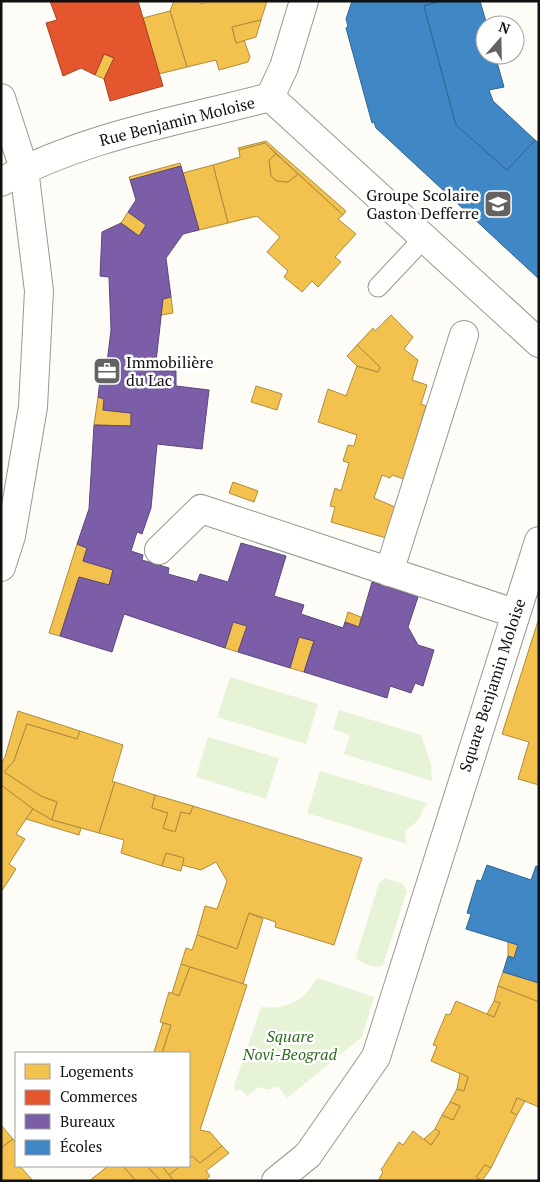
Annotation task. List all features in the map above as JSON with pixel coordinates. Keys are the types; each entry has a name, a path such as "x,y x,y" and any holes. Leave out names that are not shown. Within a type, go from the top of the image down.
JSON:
{"street":[{"path":"270,97 284,67 304,1"},
{"name":"Rue Benjamin Moloise","path":"13,176 88,144 270,97 539,343"},
{"path":"1,98 13,176 39,291 33,408 11,536 1,567"},
{"path":"389,572 464,335"},
{"path":"159,550 201,509 514,613"},
{"name":"Square Benjamin Moloise","path":"293,1172 376,1057 514,613 539,541"}],"lane":[{"path":"378,287 424,238"}],"green space":[{"path":"230,677 318,704 306,744 217,717"},
{"path":"339,710 421,735 431,764 432,781 344,754 350,735 333,729"},
{"path":"208,737 279,758 266,799 196,777"},
{"path":"320,771 427,803 418,820 405,832 407,844 307,813"},
{"path":"385,878 403,884 407,891 383,965 373,966 361,962 356,957 379,883"},
{"name":"Square Novi-Beograd","path":"317,978 374,997 362,1037 287,1098 278,1086 269,1090 259,1087 247,1096 240,1089 236,1091 234,1086 261,1007 279,1007 294,1002 306,993"}],"building: Logements":[{"path":"174,1 199,1 201,4 208,1 267,1 261,20 232,27 236,43 244,40 250,57 248,62 219,70 216,60 187,67 170,11"},
{"path":"170,11 187,67 159,74 143,18"},
{"path":"261,20 256,37 236,43 232,27"},
{"path":"104,54 114,58 104,79 95,75"},
{"path":"266,141 346,211 343,215 265,143 239,150 238,148"},
{"path":"265,143 276,154 269,160 271,176 277,181 288,182 298,174 343,215 338,219 356,234 335,257 341,262 318,287 312,281 302,292 284,277 288,271 267,252 280,237 257,216 228,223 213,165 240,157 239,150"},
{"path":"276,154 298,174 288,182 277,181 271,176 269,160"},
{"path":"180,163 181,166 130,180 129,177"},
{"path":"213,165 228,223 199,230 183,173"},
{"path":"128,212 146,225 139,236 121,223"},
{"path":"171,297 173,313 161,315 163,299"},
{"path":"391,315 413,337 404,349 418,360 412,380 427,385 421,404 426,406 404,479 392,475 390,478 382,475 374,498 395,507 386,538 331,522 335,507 330,506 335,488 341,491 349,463 343,461 348,445 354,446 357,435 318,422 328,389 346,396 357,366 378,372 380,367 357,345 373,328 375,331"},
{"path":"357,345 380,367 378,372 357,366 347,356"},
{"path":"256,386 282,394 277,410 251,402"},
{"path":"98,397 104,399 103,410 131,413 131,426 94,425"},
{"path":"233,482 258,491 254,502 229,493"},
{"path":"77,544 87,548 83,561 113,570 109,585 79,577 60,636 49,633"},
{"path":"348,612 361,617 359,627 345,622"},
{"path":"539,618 539,785 518,779 529,742 502,734"},
{"path":"233,622 247,626 238,652 225,648"},
{"path":"299,637 314,641 304,672 290,668"},
{"path":"18,711 80,731 77,739 27,724 14,761 4,772 41,796 57,802 52,820 33,809 1,785 1,764 5,757"},
{"path":"27,724 77,739 80,731 123,745 112,782 115,782 99,833 52,820 57,802 41,796 4,772 14,761"},
{"path":"115,782 155,795 152,808 168,813 163,828 175,832 181,812 190,814 193,806 362,858 334,945 275,927 276,922 249,913 237,949 197,935 205,906 217,909 227,881 216,862 201,870 182,865 184,858 166,853 162,866 121,853 124,840 99,833"},
{"path":"1,785 33,809 16,834 25,839 9,864 16,869 1,892"},
{"path":"155,795 193,806 190,814 181,812 175,832 163,828 168,813 152,808"},
{"path":"33,809 52,820 81,828 79,835 26,819"},
{"path":"166,853 184,858 181,871 162,866"},
{"path":"249,913 263,919 243,984 181,964 186,948 192,950 197,935 237,949"},
{"path":"508,942 518,945 514,958 508,956"},
{"path":"181,964 190,967 179,996 172,993"},
{"path":"190,967 247,985 200,1130 210,1132 222,1146 200,1163 192,1156 190,1158 190,1052 162,1052 171,1025 160,1022 169,992 179,996"},
{"path":"503,972 539,983 539,1002 498,986"},
{"path":"498,986 539,1002 539,1107 517,1098 511,1112 517,1115 491,1168 485,1165 476,1177 482,1181 378,1181 383,1172 381,1170 399,1142 403,1145 413,1131 431,1145 440,1132 435,1129 442,1115 453,1120 460,1106 450,1102 457,1089 464,1091 468,1077 431,1061 437,1046 433,1045 446,1014 450,1015 456,1001 494,1017 500,1003 494,1001"},
{"path":"494,1001 500,1003 494,1017 487,1014"},
{"path":"163,1023 171,1025 162,1052 154,1052"},
{"path":"460,1073 468,1077 464,1091 457,1089"},
{"path":"517,1098 525,1101 517,1115 511,1112"},
{"path":"450,1102 460,1106 453,1120 442,1115"},
{"path":"1,1125 13,1139 1,1148"},
{"path":"435,1129 440,1132 431,1145 424,1139"},
{"path":"13,1139 15,1142 15,1167 21,1167 33,1181 1,1181 1,1148"},
{"path":"222,1146 229,1153 206,1171 210,1176 205,1181 174,1181 169,1175 179,1167 190,1167 190,1158 192,1156 200,1163"},
{"path":"485,1165 491,1168 482,1181 476,1177"},
{"path":"107,1167 124,1167 136,1181 89,1181"},
{"path":"124,1167 148,1167 161,1181 136,1181"},
{"path":"148,1167 163,1167 174,1181 161,1181"},
{"path":"163,1167 179,1167 169,1175"}],"building: Commerces":[{"path":"50,1 138,1 163,86 110,101 104,79 114,58 104,54 95,75 81,68 63,76 46,23 57,20"}],"building: Bureaux":[{"path":"181,166 199,230 183,234 166,258 171,297 163,299 155,371 176,371 176,386 209,390 202,449 157,444 151,508 142,534 137,532 131,551 143,555 142,560 169,568 168,574 197,582 200,574 228,582 241,543 286,556 274,596 304,605 301,614 343,628 345,622 359,627 372,582 418,597 408,627 418,645 434,650 423,686 415,683 411,693 390,686 387,698 304,672 314,641 299,637 290,668 238,652 247,626 233,622 225,648 124,614 112,652 60,636 79,577 109,585 113,570 83,561 87,548 77,544 89,509 94,425 131,426 131,413 103,410 104,399 98,397 102,363 107,363 111,330 109,277 100,276 102,232 121,223 139,236 146,225 128,212 136,200 130,180"}],"building: Écoles":[{"name":"Groupe Scolaire Gaston Defferre","path":"352,1 441,1 424,6 456,125 507,170 535,140 539,143 539,279 376,128 374,122 372,123 346,28 348,26 346,19"},
{"path":"441,1 480,1 484,15 475,15 475,65 498,65 504,87 489,90 493,101 535,140 507,170 456,125 424,6"},
{"path":"487,865 531,880 536,866 539,867 539,983 503,972 508,956 514,958 518,945 466,929 471,914 467,913 477,880 481,881"}],"place":[{"name":"Groupe Scolaire Gaston Defferre","path":"498,204"},
{"name":"Immobilière du Lac","path":"107,371"}]}
